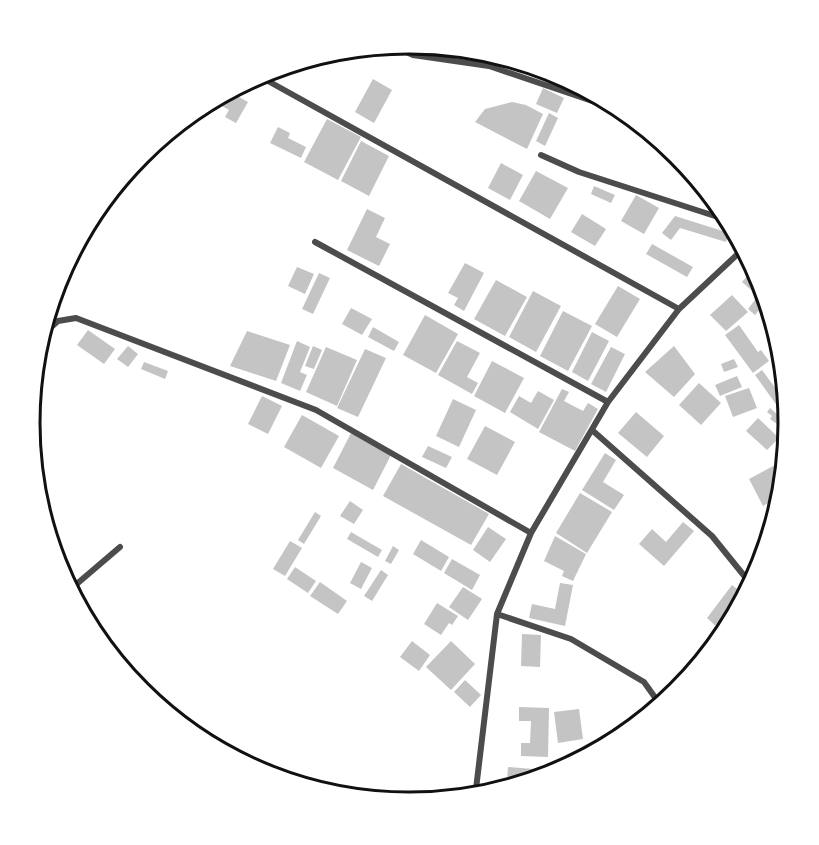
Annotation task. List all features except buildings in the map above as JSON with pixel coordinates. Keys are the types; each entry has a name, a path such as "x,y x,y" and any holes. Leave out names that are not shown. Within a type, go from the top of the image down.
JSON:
{"street":[{"path":"411,54 489,66 586,99"},
{"path":"269,82 679,309"},
{"path":"541,155 579,172 715,216"},
{"path":"315,242 608,402"},
{"path":"477,785 497,614 531,533 608,402 679,309 737,254"},
{"path":"54,325 58,321 76,318 316,410 531,533"},
{"path":"592,430 712,536 744,576"},
{"path":"78,583 120,547"},
{"path":"497,614 571,639 644,682 655,698"}]}
